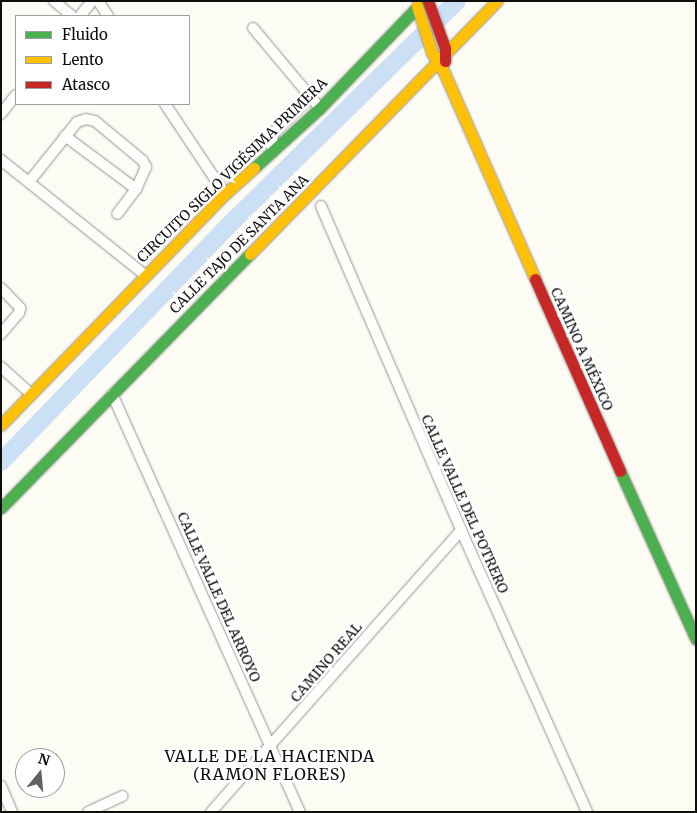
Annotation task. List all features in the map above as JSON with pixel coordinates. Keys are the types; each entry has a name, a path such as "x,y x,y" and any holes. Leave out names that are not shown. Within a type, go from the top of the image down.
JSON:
{"street":[{"path":"54,1 71,15"},
{"path":"81,15 92,1"},
{"path":"98,1 107,15"},
{"name":"CALLE TAJO DE SANTA ANA","path":"1,508 437,62 445,51 497,1"},
{"path":"422,6 445,51"},
{"name":"CAMINO A MÉXICO","path":"422,6 437,62 696,639"},
{"name":"CIRCUITO SIGLO VIGÉSIMA PRIMERA","path":"1,425 30,392 225,194 320,108 422,6"},
{"path":"253,28 320,108"},
{"path":"1,114 15,96"},
{"path":"273,152 271,144 274,132 310,97"},
{"path":"167,105 225,194"},
{"path":"29,182 77,122 86,118 95,121 143,161 146,167 136,189 117,214"},
{"path":"65,136 136,189"},
{"path":"1,160 145,275"},
{"name":"CALLE VALLE DEL POTRERO","path":"321,206 461,530 587,812"},
{"path":"1,288 20,308 19,313 1,334"},
{"path":"1,366 30,392"},
{"name":"CALLE VALLE DEL ARROYO","path":"112,394 300,812"},
{"name":"CAMINO REAL","path":"211,812 461,530"},
{"path":"1,786 12,812"},
{"path":"88,812 122,796"}],"waterway":[{"path":"1,462 227,227 457,1"}],"traffic: fast":[{"path":"254,168 320,108 423,1"},
{"path":"1,508 250,254"},
{"path":"620,471 696,639"}],"traffic: slow":[{"path":"250,254 497,1"},
{"path":"417,6 432,53 443,70 535,279"},
{"path":"1,425 225,194 254,168"}],"traffic: jam":[{"path":"428,1 445,48 445,61"},
{"path":"535,279 620,471"}],"district":[{"name":"VALLE DE LA HACIENDA (RAMON FLORES)","path":"270,765"}]}
